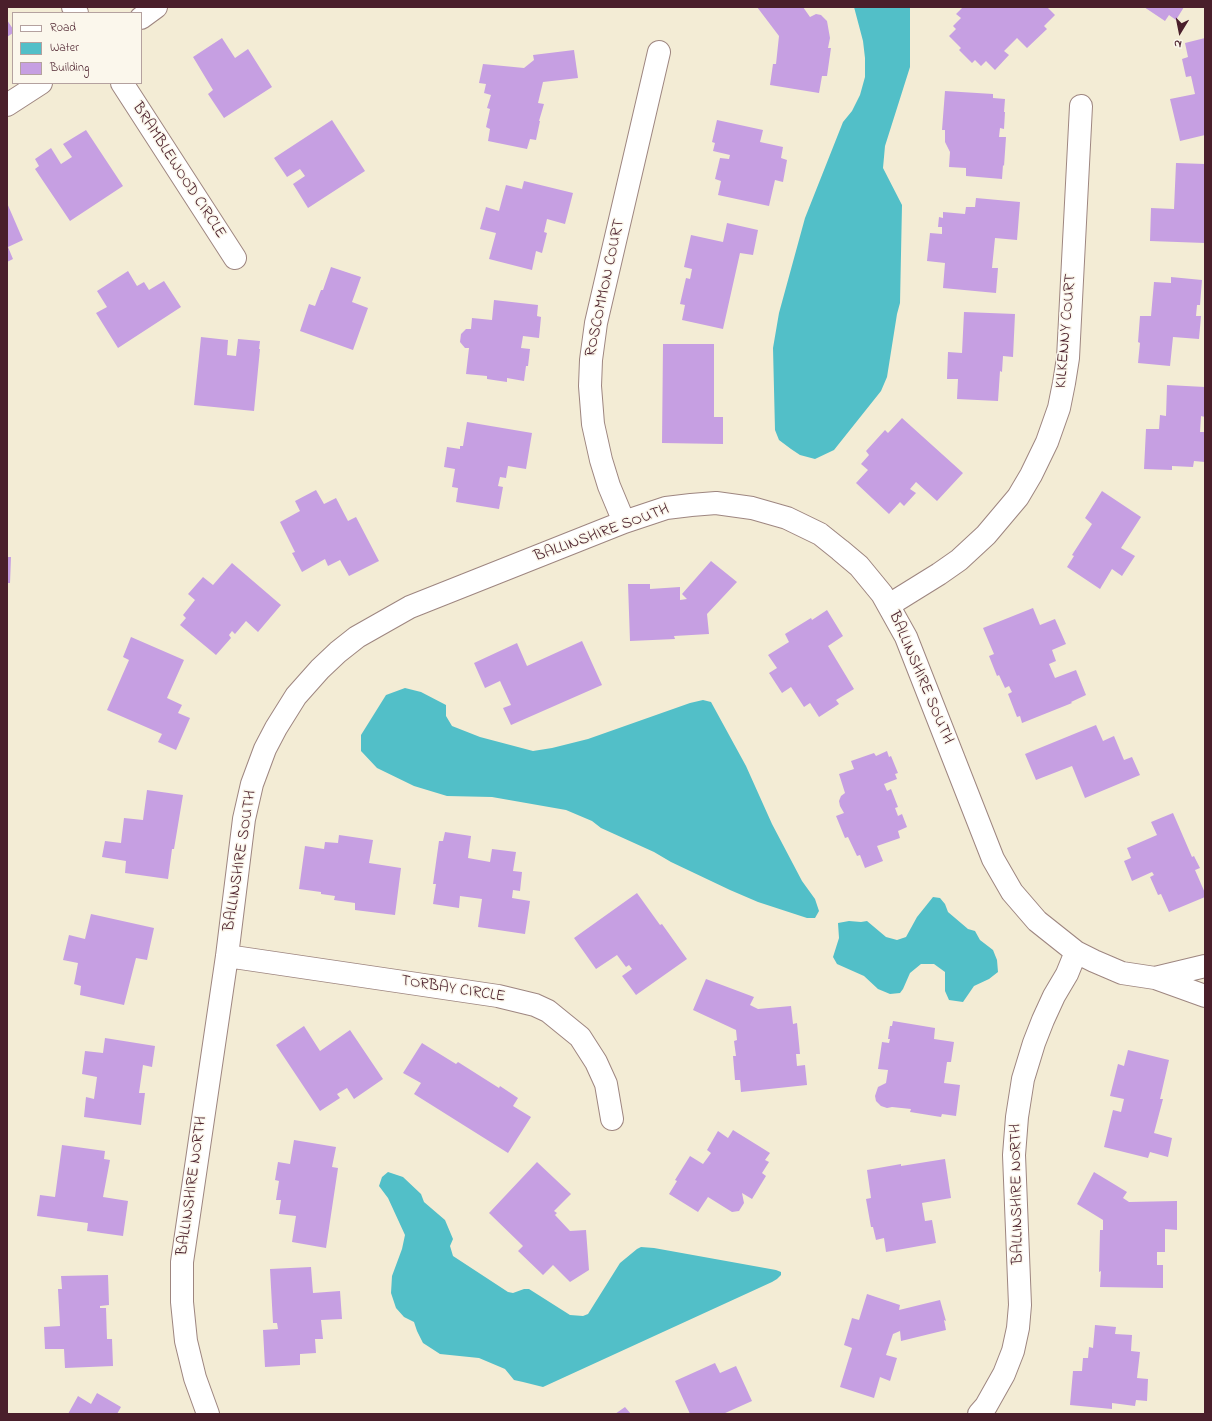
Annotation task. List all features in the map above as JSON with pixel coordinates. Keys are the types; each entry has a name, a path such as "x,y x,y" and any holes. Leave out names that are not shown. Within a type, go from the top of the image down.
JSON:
{"street":[{"path":"142,17 156,7"},
{"name":"ROSCOMMON COURT","path":"624,522 607,479 593,424 590,386 591,360 596,323 659,52"},
{"path":"7,105 40,84"},
{"name":"BRAMBLEWOOD CIRCLE","path":"123,84 235,258"},
{"name":"KILKENNY COURT","path":"889,605 959,560 986,535 1018,497 1031,475 1047,442 1059,408 1068,358 1081,106"},
{"name":"BALLINSHIRE SOUTH","path":"227,956 244,819 252,784 265,749 296,696 320,669 338,652 357,638 410,607 624,522 666,508 716,503 752,508 776,514 815,532 859,566 882,594 906,637 988,848 1012,892 1037,921 1076,952 1122,973 1155,978 1205,966"},
{"name":"BALLINSHIRE NORTH","path":"979,1414 986,1406 1004,1374 1013,1351 1018,1328 1020,1298 1014,1155 1017,1117 1023,1079 1043,1020 1054,996 1067,974 1076,952"},
{"name":"TORBAY CIRCLE","path":"227,956 498,996 535,1005 548,1011 580,1037 596,1062 606,1084 612,1119"},
{"name":"BALLINSHIRE NORTH","path":"208,1414 195,1378 187,1347 182,1302 182,1276 185,1236 227,956"},
{"path":"1155,978 1205,996"}],"water":[{"path":"854,7 910,7 910,67 885,146 883,168 902,205 900,303 887,377 881,391 834,450 815,459 800,455 791,449 779,440 775,430 773,348 779,313 805,218 843,122 852,111 860,95 865,77 863,41"},
{"path":"405,688 421,692 446,705 446,716 452,726 480,737 533,751 588,739 690,703 703,700 711,702 746,766 772,824 802,881 815,899 819,911 815,918 807,918 758,902 671,862 654,852 601,828 592,821 566,810 492,797 447,796 414,786 377,768 361,751 361,735 386,695"},
{"path":"933,897 940,898 945,904 948,912 968,929 975,931 980,940 993,950 997,960 998,972 989,979 974,986 963,1002 949,1000 945,991 945,972 934,964 921,964 910,973 900,993 890,994 878,989 864,976 837,964 833,957 839,938 838,923 849,921 867,921 886,937 897,940 906,937 917,917"},
{"path":"388,1172 403,1177 421,1194 424,1202 445,1220 453,1239 450,1246 453,1256 508,1292 513,1293 524,1289 529,1289 570,1315 583,1316 588,1314 620,1263 641,1247 776,1270 781,1272 781,1275 772,1282 543,1387 514,1380 505,1369 479,1358 440,1354 423,1343 414,1322 404,1317 396,1308 391,1293 392,1276 402,1249 405,1235 388,1198 379,1186 382,1177"}],"building":[{"path":"757,7 803,7 810,17 816,14 821,15 827,21 830,38 828,48 831,48 827,76 822,76 819,93 770,85 773,64 776,64 779,36"},
{"path":"963,7 1047,7 1055,15 1044,26 1047,29 1027,48 1017,38 1004,51 1009,55 995,70 986,61 981,66 975,60 972,63 959,50 961,48 949,36 956,29 953,26 961,18 956,14"},
{"path":"1144,7 1184,7 1176,20 1169,15 1165,21"},
{"path":"7,20 12,28 12,34 7,37"},
{"path":"222,38 235,58 248,49 272,87 224,118 208,94 213,90 193,57"},
{"path":"1205,38 1205,135 1180,141 1170,99 1195,94 1191,76 1186,77 1182,59 1188,57 1185,43"},
{"path":"574,50 578,78 543,82 538,103 544,104 536,140 530,139 527,149 488,141 490,129 486,127 490,109 487,108 491,95 484,93 486,84 479,83 483,64 524,68 534,60 533,55"},
{"path":"945,91 993,94 993,98 1005,99 1004,129 1000,128 999,137 1006,137 1002,179 966,176 966,168 949,167 950,152 945,142 945,130 942,130"},
{"path":"332,120 365,171 308,208 293,184 305,176 300,169 287,177 274,158"},
{"path":"717,120 763,130 760,142 783,147 781,158 787,160 783,182 775,180 769,206 718,195 721,181 715,179 720,158 729,159 730,155 713,151 715,143 712,142"},
{"path":"86,130 123,186 70,221 35,169 39,166 35,159 51,148 61,164 72,157 63,144"},
{"path":"1176,163 1205,164 1205,243 1150,241 1151,208 1174,209"},
{"path":"524,181 573,193 565,224 547,219 544,232 547,233 542,253 536,251 532,270 489,259 496,233 480,229 486,207 499,211 506,185 522,189"},
{"path":"976,198 1020,202 1017,240 995,238 992,268 998,268 996,293 943,288 945,263 927,261 930,233 942,234 942,227 938,227 939,217 943,218 943,212 965,214 966,207 975,207"},
{"path":"7,203 23,240 8,247 13,259 7,262"},
{"path":"727,223 758,230 753,255 740,253 723,329 682,320 685,305 680,304 686,278 690,279 692,269 684,267 691,235 723,242"},
{"path":"331,267 361,277 352,302 368,308 353,350 300,331 309,304 315,306 321,290 323,290"},
{"path":"128,271 137,286 144,282 149,290 164,281 181,307 118,348 96,313 107,307 97,291"},
{"path":"1171,277 1202,280 1200,305 1197,305 1196,316 1201,316 1199,339 1173,337 1170,366 1138,363 1140,316 1151,316 1154,282 1171,283"},
{"path":"494,300 538,305 537,316 541,317 539,338 523,336 521,348 530,349 524,381 507,378 507,382 487,379 487,376 466,374 469,348 465,348 460,342 461,334 466,329 471,329 472,318 492,320"},
{"path":"964,312 1015,314 1013,357 1003,356 1002,372 1000,371 998,401 957,399 958,379 947,379 948,352 962,353"},
{"path":"201,337 228,340 227,355 236,356 238,339 260,341 254,411 194,405"},
{"path":"663,344 714,344 714,417 723,417 723,444 662,443"},
{"path":"1167,385 1205,387 1205,417 1201,416 1200,432 1205,432 1205,462 1194,461 1193,467 1172,466 1172,470 1144,469 1146,429 1159,429 1160,415 1166,416"},
{"path":"902,418 963,473 937,501 916,482 910,489 916,493 904,506 900,502 889,514 856,483 868,470 861,464 869,455 866,451 885,430 888,433"},
{"path":"467,422 532,433 526,469 508,466 506,478 500,477 498,486 503,487 499,509 456,502 458,488 452,487 455,469 444,467 447,447 460,449 460,446 463,446"},
{"path":"316,490 324,504 336,498 348,521 356,517 379,561 349,576 340,560 328,566 325,559 302,572 292,553 295,552 280,522 300,511 295,501"},
{"path":"1102,491 1141,517 1121,548 1135,556 1122,576 1112,569 1100,589 1067,567 1074,556 1072,555 1092,524 1085,518"},
{"path":"7,557 11,557 10,583 7,583"},
{"path":"711,561 737,582 707,614 709,634 674,636 675,639 630,641 628,584 650,584 650,589 680,587 680,600 687,599 682,594"},
{"path":"232,563 281,605 258,632 246,621 235,634 232,631 229,635 231,638 216,655 180,625 186,618 183,615 195,600 188,594 203,577 213,585"},
{"path":"1033,608 1040,625 1055,619 1066,644 1052,650 1056,661 1049,664 1055,678 1076,670 1086,695 1071,702 1072,703 1022,723 1020,716 1017,717 1008,694 1012,692 1009,686 1005,688 999,675 997,676 989,656 994,654 983,628"},
{"path":"827,610 843,636 828,646 854,689 836,700 839,704 819,717 810,703 804,707 791,687 782,693 769,673 777,668 768,655 789,642 785,634 811,618 812,620"},
{"path":"131,637 184,660 167,698 182,705 178,713 190,718 176,750 158,742 162,734 107,710 129,660 123,657"},
{"path":"582,641 602,685 511,725 503,708 511,705 500,681 485,688 474,663 517,643 527,666"},
{"path":"1096,725 1103,741 1114,736 1124,760 1132,757 1140,775 1085,798 1072,766 1036,780 1025,754"},
{"path":"887,751 889,757 891,756 898,773 895,774 897,779 884,784 887,791 891,789 898,807 895,808 898,816 902,814 907,827 898,831 900,838 877,846 883,861 865,868 860,855 857,856 848,837 845,838 836,816 844,813 839,801 841,796 845,793 839,774 854,769 851,761 874,753 876,756"},
{"path":"147,790 183,795 174,849 172,849 168,879 125,873 126,861 102,857 105,841 121,843 124,818 143,820"},
{"path":"1173,813 1192,857 1194,856 1200,868 1195,870 1205,893 1205,897 1169,912 1161,894 1158,895 1150,877 1154,875 1152,872 1132,881 1124,861 1131,858 1127,848 1157,835 1151,822"},
{"path":"445,832 471,836 468,858 490,862 492,849 516,852 513,871 522,872 520,891 513,890 512,898 530,901 525,934 478,927 482,899 460,896 459,908 433,904 436,884 433,884 439,841 443,841"},
{"path":"339,835 373,840 369,863 401,868 395,915 355,910 355,903 334,900 335,896 321,894 321,892 299,889 305,846 324,849 325,842 338,843"},
{"path":"637,893 660,925 662,924 687,959 636,995 622,976 632,969 629,965 626,967 617,955 596,969 574,938"},
{"path":"91,914 154,928 147,960 136,958 124,1005 80,995 81,986 74,984 78,963 63,960 69,935 85,939"},
{"path":"706,979 754,997 750,1005 758,1009 791,1006 793,1024 797,1023 800,1054 796,1054 797,1066 805,1065 807,1085 741,1092 740,1080 735,1080 733,1056 736,1056 734,1041 737,1040 736,1030 693,1010"},
{"path":"893,1021 935,1028 934,1039 954,1042 951,1062 947,1062 944,1083 960,1085 956,1116 942,1114 941,1117 910,1112 911,1109 892,1107 887,1108 881,1106 876,1101 875,1096 878,1087 886,1083 888,1070 878,1069 882,1042 889,1043 890,1039 888,1039 890,1026 892,1026"},
{"path":"304,1026 320,1051 350,1030 383,1079 354,1099 347,1088 337,1094 340,1098 320,1111 276,1045"},
{"path":"105,1038 155,1046 152,1067 143,1065 139,1093 145,1093 141,1125 84,1117 86,1097 94,1099 97,1077 82,1074 85,1051 103,1053"},
{"path":"422,1043 456,1064 458,1062 499,1088 500,1086 518,1098 513,1106 531,1117 508,1153 414,1094 421,1083 403,1073"},
{"path":"1128,1050 1169,1060 1160,1099 1163,1099 1154,1133 1172,1138 1168,1157 1150,1152 1148,1158 1104,1147 1113,1110 1121,1112 1124,1099 1110,1096 1118,1064 1124,1066"},
{"path":"733,1130 770,1153 765,1160 769,1162 762,1173 766,1176 752,1199 742,1193 744,1203 739,1211 732,1212 708,1197 698,1212 669,1194 677,1181 675,1180 690,1156 703,1164 711,1153 707,1150 718,1131 728,1138"},
{"path":"294,1140 336,1147 332,1167 338,1168 326,1248 292,1242 296,1216 279,1214 281,1200 276,1200 279,1181 275,1180 278,1162 290,1164"},
{"path":"62,1145 105,1151 104,1159 110,1160 103,1197 128,1201 123,1236 87,1231 88,1223 37,1216 40,1195 55,1197"},
{"path":"945,1159 951,1198 922,1203 925,1221 932,1220 936,1243 886,1252 884,1238 876,1240 873,1227 871,1227 866,1199 871,1198 867,1170"},
{"path":"537,1162 571,1194 554,1211 557,1213 555,1215 570,1231 586,1230 589,1270 570,1282 553,1265 543,1275 518,1251 523,1246 489,1213"},
{"path":"1094,1172 1127,1192 1123,1198 1129,1202 1177,1201 1177,1230 1165,1229 1165,1252 1157,1252 1157,1265 1163,1265 1163,1288 1100,1287 1100,1230 1103,1230 1103,1220 1077,1204"},
{"path":"311,1267 313,1293 340,1291 342,1319 321,1320 323,1339 315,1339 316,1353 300,1354 300,1365 265,1367 263,1330 278,1329 277,1323 273,1323 270,1269"},
{"path":"108,1275 109,1305 100,1306 100,1308 106,1308 107,1339 112,1339 113,1366 65,1368 64,1349 45,1349 44,1327 60,1326 58,1289 62,1289 61,1276"},
{"path":"867,1294 900,1305 899,1310 940,1300 946,1321 944,1320 946,1330 901,1341 900,1331 893,1334 886,1355 897,1358 890,1381 880,1377 874,1398 840,1387 852,1348 844,1345 852,1318 859,1320"},
{"path":"1095,1325 1116,1327 1115,1334 1132,1335 1131,1351 1140,1352 1137,1378 1148,1379 1147,1401 1136,1400 1135,1406 1112,1403 1112,1409 1070,1405 1073,1371 1082,1371 1083,1358 1088,1358 1089,1347 1093,1348"},
{"path":"715,1363 720,1373 736,1366 752,1401 723,1414 690,1414 675,1381"},
{"path":"97,1393 121,1407 117,1414 68,1414 78,1396 91,1404"},
{"path":"625,1407 631,1414 615,1414"}]}
